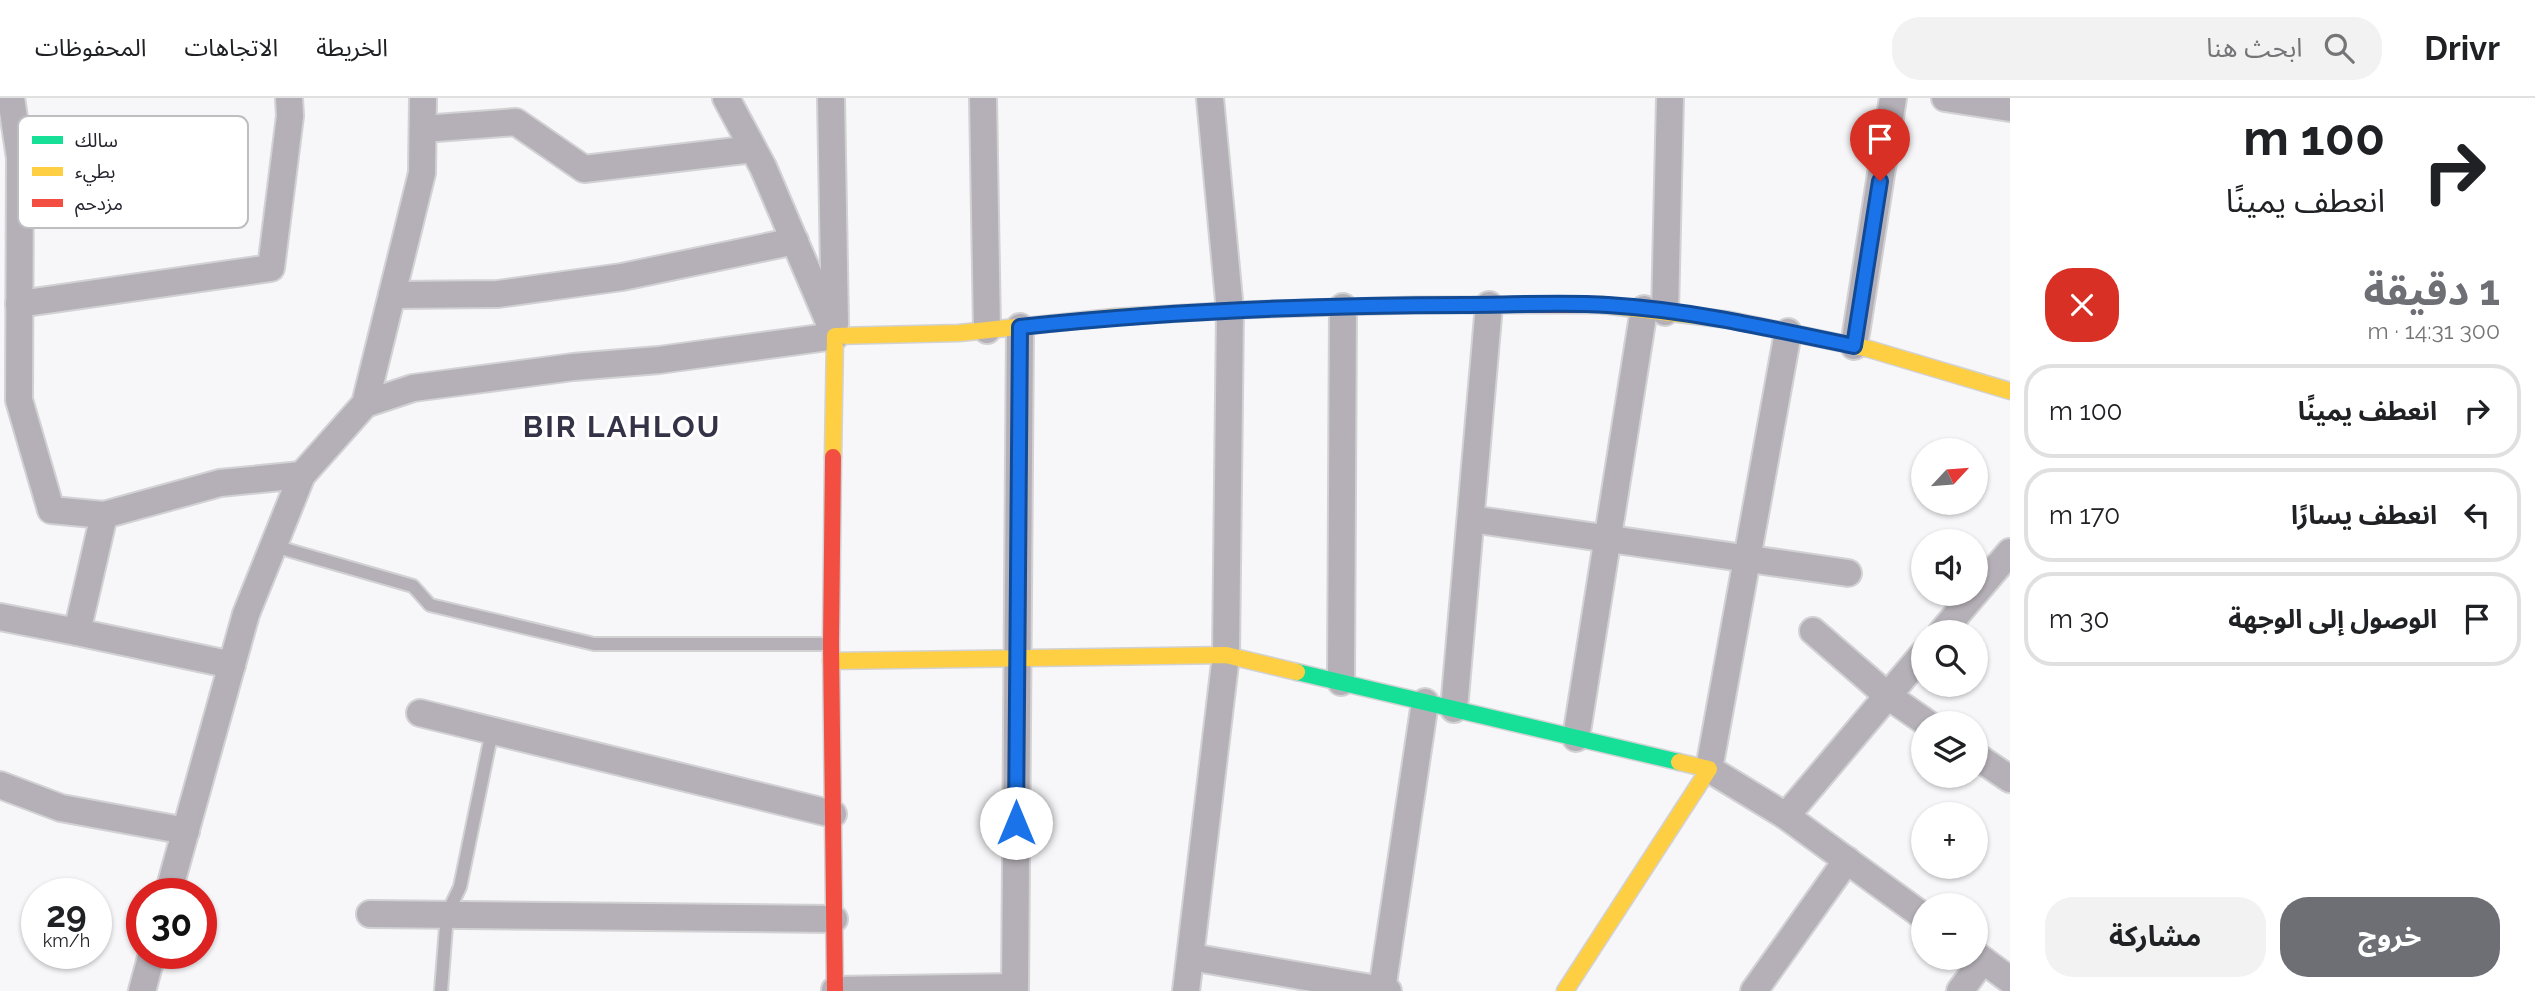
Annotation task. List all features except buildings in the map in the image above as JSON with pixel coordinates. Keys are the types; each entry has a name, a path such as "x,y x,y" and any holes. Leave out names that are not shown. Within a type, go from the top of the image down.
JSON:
{"street":[{"path":"11,98 18,145"},
{"path":"19,304 271,268 289,98"},
{"path":"173,878 246,614 302,475 365,404 422,173 423,98"},
{"path":"726,98 763,167 835,336"},
{"path":"831,98 835,336 831,653 835,990 1015,989 1020,327"},
{"path":"983,98 987,330"},
{"path":"1186,991 1226,655 1230,311 1210,98"},
{"path":"1576,738 1608,539 1655,311 1670,98"},
{"path":"1854,346 1893,98"},
{"path":"1945,98 2010,107"},
{"path":"423,130 516,122 584,169 753,149"},
{"path":"20,228 19,400 51,510 104,515 220,483 302,475"},
{"path":"392,295 498,294 622,277 795,242"},
{"path":"365,404 413,388 573,367 659,360 835,336 987,330 1114,317 1230,311 1489,305 1608,305 1730,320 1854,346 2010,391"},
{"path":"1454,709 1489,305"},
{"path":"1341,682 1343,307"},
{"path":"1565,991 1709,769 1788,332"},
{"path":"77,632 104,515"},
{"path":"1471,519 1848,573"},
{"path":"1988,579 2008,558"},
{"path":"1952,620 1964,606"},
{"path":"0,617 232,665"},
{"path":"1813,631 1888,696 1911,712"},
{"path":"831,653 1017,658 1226,655 1341,682 1709,769 1786,816 1911,907"},
{"path":"1786,816 1911,668"},
{"path":"1191,957 1385,990 1425,702"},
{"path":"420,713 833,814"},
{"path":"1988,764 2010,779"},
{"path":"0,785 61,808 186,831"},
{"path":"1754,991 1847,860"},
{"path":"370,914 834,919"},
{"path":"1988,964 2010,980"},
{"path":"142,991 148,969"},
{"path":"1960,991 1972,970"}],"lane":[{"path":"274,545 413,586 430,605 594,643 831,653"},
{"path":"441,991 447,914 460,887 492,731"}],"traffic: fast":[{"path":"1297,672 1679,762"}],"traffic: slow":[{"path":"1602,305 1730,320 1869,349 2010,391"},
{"path":"833,457 835,336 959,333 1114,317 1238,310"},
{"path":"831,661 1226,655 1297,672"},
{"path":"1565,991 1709,769 1679,762"}],"traffic: jam":[{"path":"1238,310 1414,305 1602,305"},
{"path":"833,457 831,644 835,991"}],"district":[{"name":"BIR LAHLOU","path":"622,427"}],"route":[{"path":"1016,823 1020,327 1114,317 1259,309 1414,304 1608,305 1730,320 1854,346 1880,181"}]}
